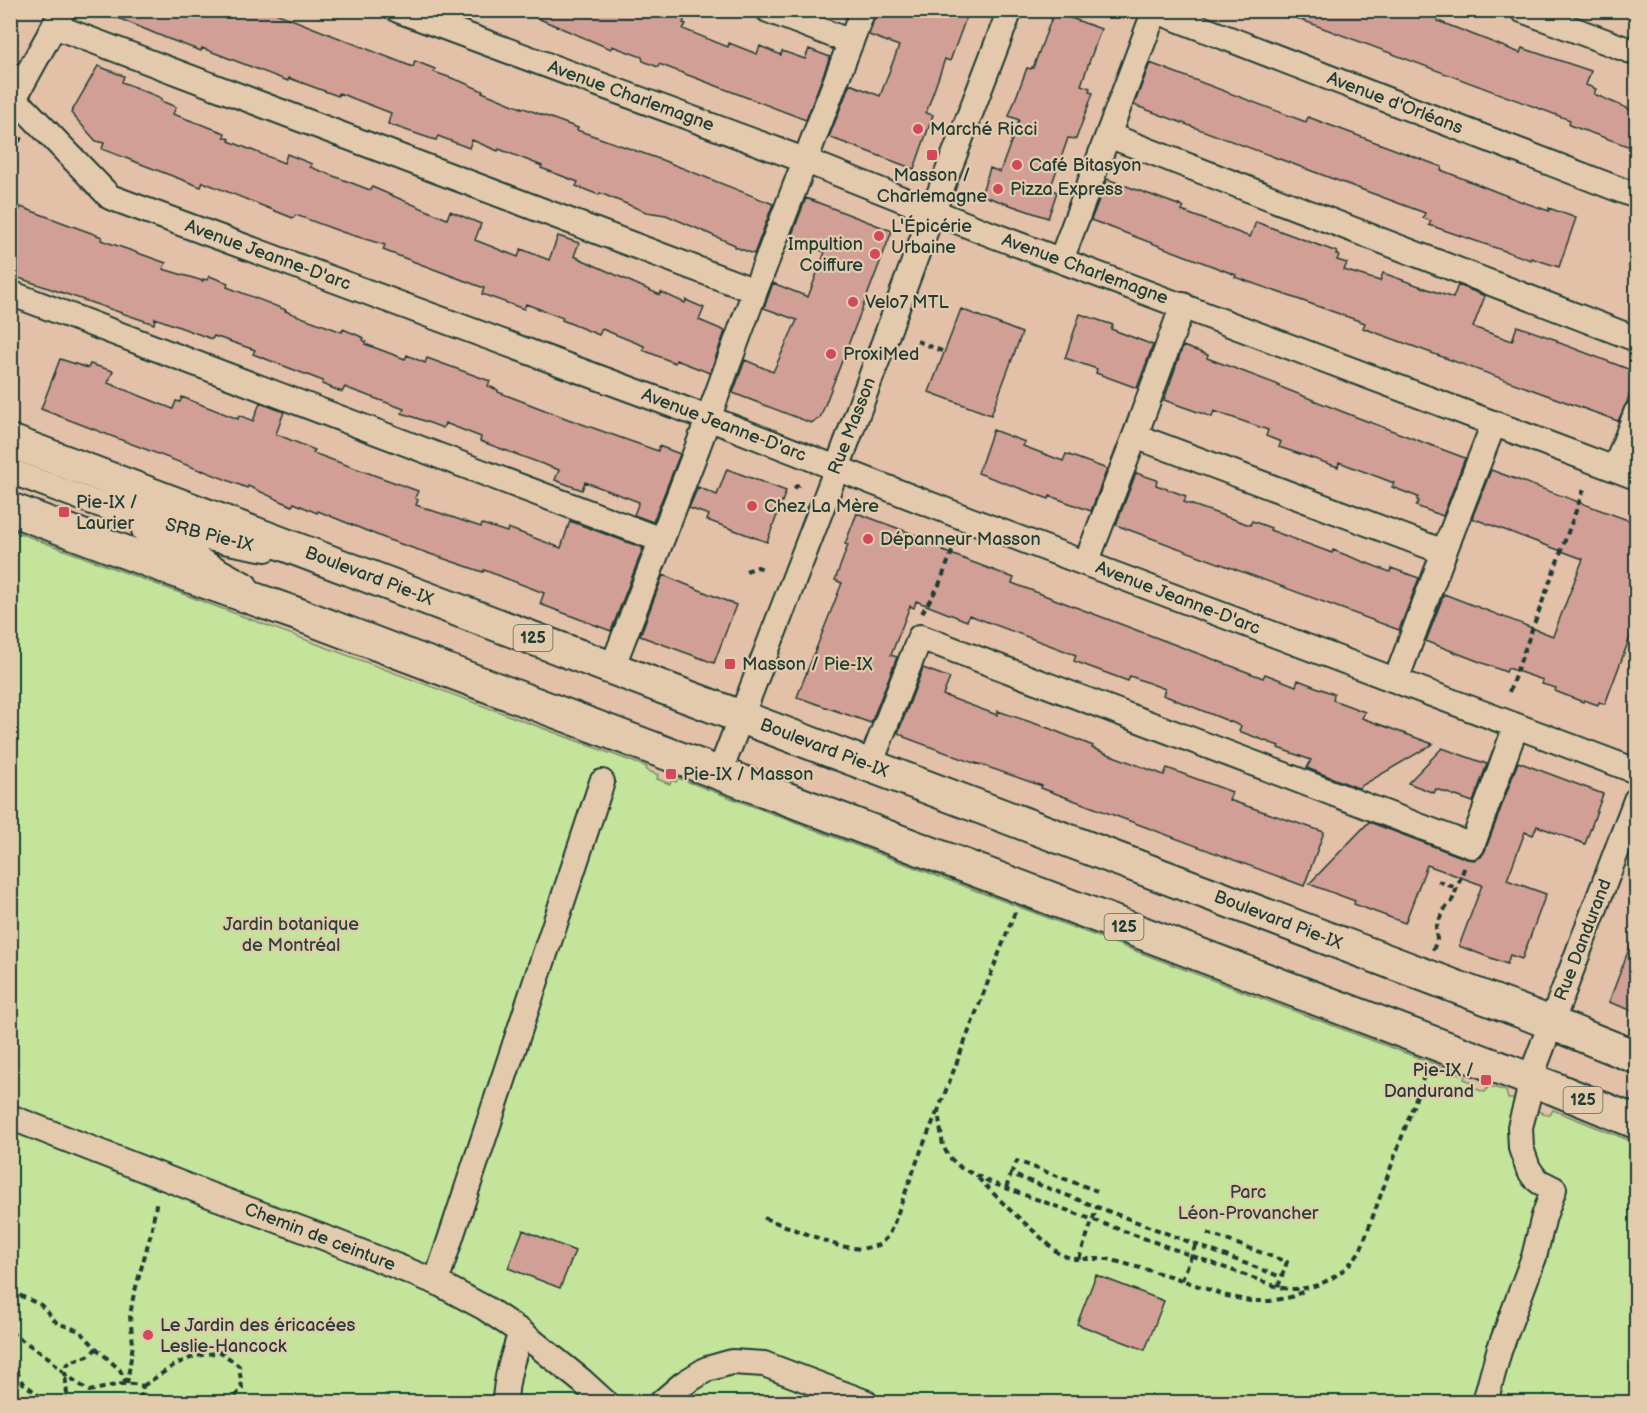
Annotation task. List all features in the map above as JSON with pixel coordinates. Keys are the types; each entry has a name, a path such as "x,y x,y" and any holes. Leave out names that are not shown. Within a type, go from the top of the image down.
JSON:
{"main road":[{"name":"Boulevard Pie-IX","path":"10,441 1636,1057"},
{"name":"125","path":"10,509 300,615 1530,1079 1636,1122"}],"street":[{"name":"Avenue Charlemagne","path":"398,10 804,160 1061,260 1626,473"},
{"path":"768,10 851,42"},
{"path":"612,668 863,10"},
{"name":"Rue Masson","path":"719,774 1010,10"},
{"path":"1522,10 1636,53"},
{"path":"1061,260 1154,11"},
{"name":"Avenue d'Orléans","path":"1154,11 1636,195"},
{"path":"12,100 58,18 755,291"},
{"name":"Avenue Jeanne-D'arc","path":"12,100 110,197 708,418 1636,771"},
{"path":"1108,135 1636,339"},
{"path":"10,293 662,540"},
{"path":"1086,563 1183,306"},
{"path":"1626,473 1636,413"},
{"path":"1396,680 1494,423"},
{"path":"1135,436 1444,552"},
{"name":"SRB Pie-IX","path":"10,471 95,503 202,537 324,560"},
{"name":"SRB Pie-IX","path":"95,503 300,615"},
{"path":"870,765 920,638 1472,846 1516,726"},
{"path":"436,1282 602,782"},
{"name":"Rue Dandurand","path":"1485,1402 1499,1351 1534,1257 1544,1216 1554,1189 1534,1177 1521,1148 1520,1127 1530,1079 1636,800"},
{"name":"Chemin de ceinture","path":"10,1117 436,1282 485,1308 521,1332 605,1402"},
{"path":"505,1402 510,1365 521,1332"},
{"path":"662,1402 683,1384 707,1369 732,1362 764,1364 865,1402"}],"path":[{"path":"917,341 944,352"},
{"path":"794,488 800,484"},
{"path":"1509,692 1584,489"},
{"path":"921,617 936,591 955,543"},
{"path":"746,571 758,567 765,570"},
{"path":"1433,950 1437,940 1436,928 1439,919 1452,901 1465,866"},
{"path":"1438,881 1457,888"},
{"path":"764,1218 839,1246 873,1248 888,1236 1017,907"},
{"path":"976,1176 1058,1253 1079,1259 1108,1259 1250,1301 1270,1301 1291,1297 1332,1279 1345,1270 1361,1249 1429,1062"},
{"path":"938,1111 943,1146 949,1157 961,1168 976,1176 1278,1287 1290,1290 1309,1288"},
{"path":"1006,1188 1017,1161 1097,1191"},
{"path":"127,1384 133,1344 130,1316 151,1233 157,1203 159,1174"},
{"path":"1011,1174 1281,1277"},
{"path":"1079,1259 1097,1207"},
{"path":"1207,1233 1287,1263 1278,1287"},
{"path":"1182,1280 1196,1244"},
{"path":"10,1291 41,1305 57,1323 80,1331 120,1370 127,1384"},
{"path":"10,1332 49,1358 65,1374 89,1391 118,1383 135,1383 143,1386"},
{"path":"62,1402 67,1394 66,1366 71,1360 93,1355 96,1348"},
{"path":"140,1402 143,1386 176,1364 196,1356 221,1352 239,1366 242,1388 230,1402"},
{"path":"10,1363 14,1365 22,1382 47,1402"}],"green space":[{"path":"11,530 647,767 646,770 658,775 657,779 670,784 672,780 676,782 678,778 1429,1062 1465,1076 1464,1079 1474,1083 1473,1088 1485,1092 1489,1086 1506,1091 1508,1099 1513,1099 1542,1113 1550,1115 1553,1110 1636,1143 1636,1402 11,1402"}],"building":[{"path":"99,10 268,10 413,67 415,61 435,69 434,72 521,108 773,204 754,254 666,215 646,212 576,186 578,182 499,149 498,151 472,140 469,148 438,136 436,140 388,124 391,113 339,93 338,96 289,78 288,81 202,48 201,51"},
{"path":"518,10 665,10 685,18 683,23 686,24 683,29 728,47 729,43 757,54 760,46 781,55 782,51 805,59 809,49 830,57 806,120 659,64 658,67 643,61 642,57 612,46 611,49"},
{"path":"877,10 969,10 950,61 945,59 926,113 933,115 914,169 829,137 850,84 880,96 899,46 869,35"},
{"path":"1280,10 1442,10 1438,21 1520,53 1522,48 1591,71 1586,85 1596,89 1594,94 1636,112 1636,149 1569,125 1570,120 1280,12"},
{"path":"1054,12 1101,29 1081,85 1090,88 1089,92 1093,93 1076,139 1068,138 1050,189 1057,192 1048,218 981,195 990,168 1000,172 1019,120 1009,116 1027,68 1033,68"},
{"path":"1150,63 1306,122 1308,117 1442,167 1441,170 1520,201 1576,218 1559,267 1531,258 1531,260 1429,225 1431,221 1423,218 1425,213 1134,105"},
{"path":"98,66 124,76 122,82 161,98 161,101 176,107 173,114 225,133 224,137 230,139 229,141 284,163 287,154 312,164 310,167 370,190 372,187 447,219 450,211 481,224 475,240 518,257 521,249 549,260 558,236 579,243 574,256 660,295 661,292 685,303 686,300 704,308 699,320 725,331 710,373 676,360 675,363 643,350 644,346 602,329 599,335 526,304 524,309 482,294 484,288 383,250 385,245 296,215 293,218 203,182 201,187 102,149 104,143 96,141 71,113"},
{"path":"1107,179 1184,207 1182,211 1250,237 1256,222 1337,252 1336,254 1339,255 1337,260 1347,263 1344,270 1380,281 1383,273 1453,298 1458,285 1485,296 1473,327 1512,341 1517,326 1636,372 1627,402 1618,421 1363,328 1365,323 1235,277 1236,275 1091,220"},
{"path":"806,198 892,231 820,418 811,423 733,393 745,360 773,372 797,320 764,308 773,283 808,297 825,252 790,240"},
{"path":"21,207 102,237 101,240 166,263 163,269 203,281 209,276 228,283 227,287 285,311 364,338 365,344 405,359 407,355 425,363 427,358 490,381 488,386 498,392 568,419 658,451 659,446 680,454 653,522 634,515 639,502 585,482 582,490 555,480 559,470 480,441 481,437 445,423 443,428 402,413 404,409 345,387 342,392 322,384 323,381 253,354 255,350 214,336 212,339 155,318 154,324 10,275 10,228"},
{"path":"961,309 1022,333 991,415 929,392"},
{"path":"1080,314 1113,325 1111,329 1153,345 1137,388 1096,373 1097,369 1065,358"},
{"path":"1183,346 1208,355 1207,358 1465,458 1443,516 1416,506 1419,501 1418,497 1392,487 1394,483 1339,462 1338,467 1279,447 1281,442 1266,436 1268,430 1214,411 1212,417 1164,400"},
{"path":"60,359 88,368 90,364 113,371 108,383 173,409 176,401 180,402 182,397 238,419 239,415 253,421 260,403 284,412 276,434 315,450 313,453 418,491 415,498 418,500 416,505 481,527 482,524 507,532 508,528 561,548 570,521 643,548 611,631 540,604 544,593 484,570 483,572 389,540 318,511 317,513 294,503 292,506 248,486 247,488 41,409"},
{"path":"993,430 1025,442 1023,446 1063,461 1066,454 1107,469 1091,511 1050,496 1049,499 978,473"},
{"path":"727,469 786,491 767,542 707,520 709,515 689,508 698,487 717,495"},
{"path":"1491,470 1636,523 1636,621 1605,704 1599,702 1598,705 1584,700 1583,702 1555,691 1556,688 1542,684 1543,680 1508,668 1506,672 1426,641 1444,594 1553,636 1583,559 1472,518"},
{"path":"1136,473 1157,480 1156,485 1186,496 1184,502 1250,525 1252,521 1332,553 1333,550 1390,572 1391,568 1419,578 1399,630 1116,525"},
{"path":"857,513 945,546 943,551 1014,578 1012,583 1263,678 1265,674 1296,686 1298,680 1334,694 1333,700 1365,712 1362,718 1433,744 1358,788 1307,768 1311,760 1239,731 1241,726 1163,695 1165,689 1130,676 1128,681 1074,661 1076,655 969,615 967,621 916,601 914,608 910,606 891,655 897,657 871,723 797,697 842,583 835,580"},
{"path":"663,575 736,605 714,663 640,636"},
{"path":"923,668 950,678 943,695 997,715 998,711 1048,728 1093,746 1092,748 1164,775 1167,768 1232,792 1229,800 1324,832 1304,886 1041,788 1042,786 904,737 898,733"},
{"path":"1442,748 1487,764 1473,802 1436,789 1434,793 1408,783"},
{"path":"1518,762 1603,794 1585,844 1537,826 1533,835 1525,832 1507,880 1546,894 1522,959 1510,955 1507,964 1459,946 1482,885 1427,865 1405,923 1309,884 1369,822 1467,859 1474,860 1481,857"},
{"path":"1636,934 1636,1012 1609,1002"},
{"path":"523,1230 575,1251 560,1288 508,1268"},
{"path":"1096,1275 1164,1301 1145,1350 1077,1324"}],"place":[{"name":"Marché Ricci","path":"918,129"},
{"name":"Masson / Charlemagne","path":"932,155"},
{"name":"Café Bitasyon","path":"1017,165"},
{"name":"Pizza Express","path":"998,189"},
{"name":"L'Épicérie Urbaine","path":"879,236"},
{"name":"Impultion Coiffure","path":"875,254"},
{"name":"Velo7 MTL","path":"853,302"},
{"name":"ProxiMed","path":"831,354"},
{"name":"Chez La Mère","path":"752,506"},
{"name":"Pie-IX / Laurier","path":"64,512"},
{"name":"Dépanneur Masson","path":"868,539"},
{"name":"Masson / Pie-IX","path":"730,664"},
{"name":"Pie-IX / Masson","path":"671,774"},
{"name":"Pie-IX / Dandurand","path":"1486,1080"},
{"name":"Le Jardin des éricacées Leslie-Hancock","path":"148,1335"}],"park label":[{"name":"Jardin botanique de Montréal","path":"291,934"},
{"name":"Parc Léon-Provancher","path":"1248,1202"}]}
